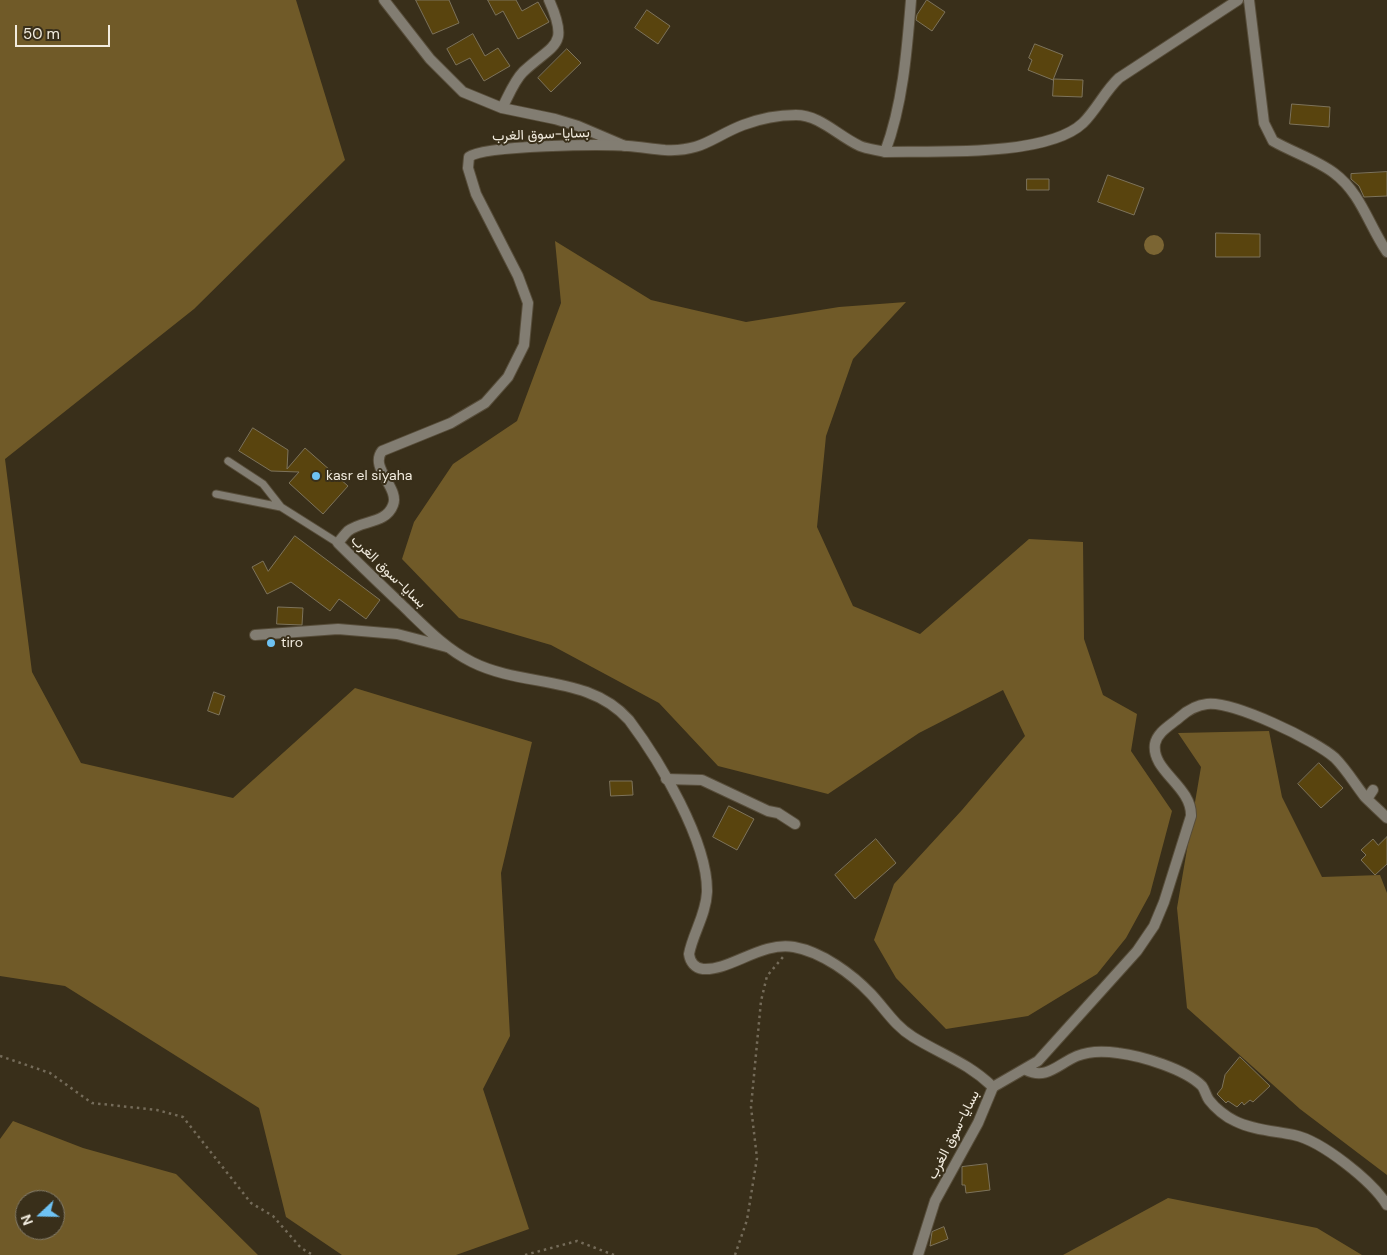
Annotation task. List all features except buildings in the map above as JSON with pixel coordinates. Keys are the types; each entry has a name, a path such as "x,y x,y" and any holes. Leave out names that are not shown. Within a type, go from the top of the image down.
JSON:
{"street":[{"path":"384,0 430,59 463,92 502,108 555,119 626,146"},
{"path":"502,108 522,73 547,54 556,43 559,25 549,0"},
{"path":"886,152 894,129 901,92 911,0"},
{"name":"بسايا-سوق الغرب","path":"918,1255 935,1201 978,1123 993,1087 975,1070 914,1038 899,1026 854,978 817,955 792,947 769,949 713,968 698,968 693,964 689,954 706,903 706,879 698,847 666,779 629,720 609,701 560,684 502,674 470,661 447,647 338,543 349,531 385,515 394,504 395,498 379,459 382,451 451,423 485,403 508,377 524,344 528,303 518,276 476,194 468,168 469,157 493,150 626,146 666,150 695,148 743,125 796,115 809,116 818,120 831,130 861,147 886,152 988,149 1045,142 1062,137 1082,123 1109,87 1119,78 1238,0"},
{"path":"1249,0 1264,123 1268,134 1273,140 1332,171 1343,181 1360,203 1387,252"},
{"path":"255,635 338,629 397,634 447,647"},
{"path":"993,1087 1026,1070 1038,1061 1113,980 1154,926 1164,902 1191,816 1188,798 1156,756 1155,745 1158,736 1185,712 1198,706 1209,704 1256,716 1284,728 1334,758 1370,794 1387,818"},
{"path":"666,779 702,780 778,813 795,824"},
{"path":"1026,1070 1034,1074 1043,1074 1078,1055 1103,1052 1119,1053 1174,1069 1202,1087 1210,1101 1236,1122 1296,1135 1362,1176 1376,1189 1387,1204"}],"lane":[{"path":"228,461 263,484 281,508"},
{"path":"216,494 281,508 338,543"}],"path":[{"path":"735,1255 747,1220 757,1158 751,1107 760,1001 767,976 792,947"},
{"path":"0,1056 50,1073 92,1103 157,1110 183,1117 252,1203 272,1216 301,1248 312,1255"},
{"path":"525,1255 577,1241 614,1255"}],"shaded area":[{"path":"0,0 296,0 345,160 194,309 5,459 32,672 81,763 233,798 355,688 532,742 501,873 510,1036 483,1089 529,1229 456,1255 342,1255 286,1217 259,1108 65,986 0,976"},
{"path":"1154,235 1161,238 1164,245 1161,252 1154,255 1147,252 1144,245 1147,238"},
{"path":"555,241 651,300 746,322 839,307 906,302 853,359 826,436 817,527 853,606 920,634 1029,539 1083,542 1084,639 1103,695 1137,714 1131,751 1172,811 1150,894 1126,938 1097,974 1028,1016 946,1029 896,978 874,940 894,884 962,810 1025,736 1003,690 919,733 828,794 718,766 659,703 551,645 459,618 402,559 414,522 453,464 517,421 561,303"},
{"path":"1269,731 1282,797 1322,877 1380,875 1387,893 1387,1175 1300,1109 1187,1008 1177,908 1201,767 1178,733"},
{"path":"13,1121 83,1148 176,1174 258,1255 0,1255 0,1139"},
{"path":"1168,1198 1317,1228 1362,1255 1063,1255"}],"place":[{"name":"kasr el siyaha","path":"316,476"},
{"name":"tiro","path":"271,643"}]}
